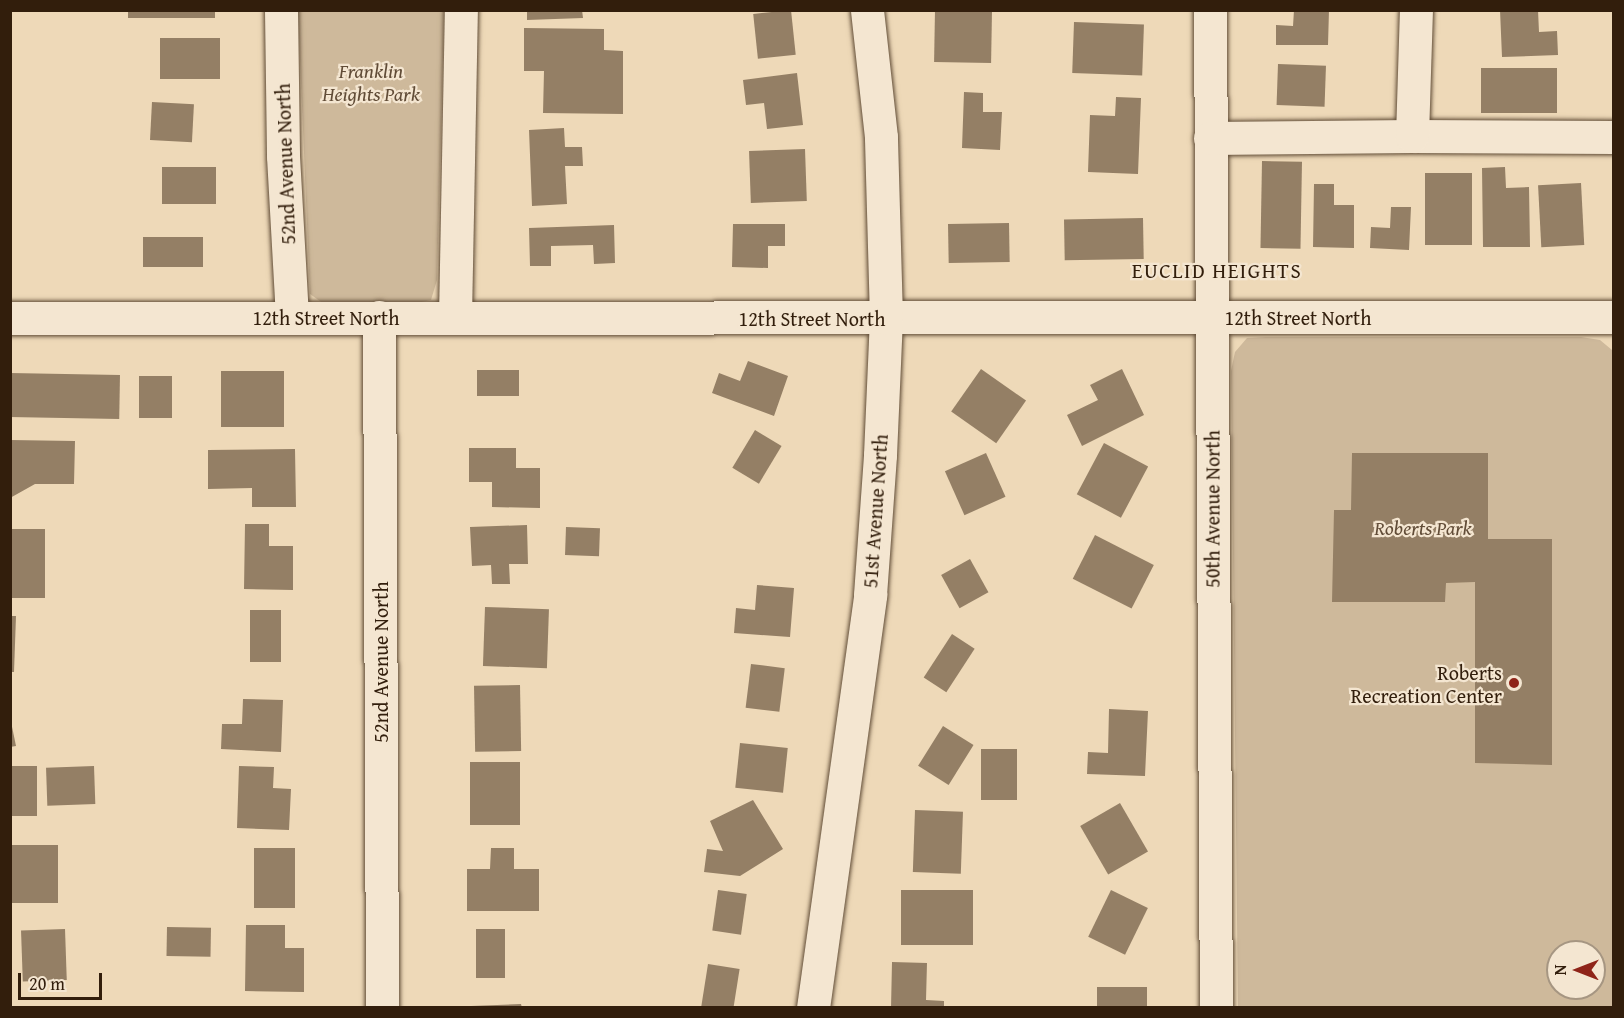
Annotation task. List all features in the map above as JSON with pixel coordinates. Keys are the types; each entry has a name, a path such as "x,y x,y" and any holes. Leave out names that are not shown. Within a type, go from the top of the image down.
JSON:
{"street":[{"name":"52nd Avenue North","path":"281,10 283,156 292,317"},
{"path":"455,317 461,10"},
{"name":"51st Avenue North","path":"813,1008 870,595 886,318 881,137 867,10"},
{"name":"50th Avenue North","path":"1210,10 1210,317 1216,1008"},
{"path":"1412,136 1416,10"},
{"path":"1210,138 1614,137"},
{"name":"52nd Avenue North","path":"379,317 382,1008"},
{"name":"12th Street North","path":"10,318 1614,317"}],"green space":[{"name":"Franklin Heights Park","path":"298,11 444,11 437,280 431,300 407,305 324,304 310,294"},
{"name":"Roberts Park","path":"1266,337 1581,337 1600,340 1612,350 1613,1007 1238,1007 1231,371 1235,352 1247,338"}],"building":[{"path":"128,10 215,10 215,18 128,18"},
{"path":"527,10 582,10 583,18 527,20"},
{"path":"791,10 796,55 758,59 753,14"},
{"path":"935,10 992,11 991,63 934,62"},
{"path":"1294,10 1329,10 1328,45 1276,45 1276,25 1293,26"},
{"path":"1500,10 1538,10 1539,32 1557,31 1558,55 1502,57"},
{"path":"1074,22 1144,24 1142,75 1072,73"},
{"path":"524,28 604,29 604,50 623,51 623,114 543,113 544,71 524,71"},
{"path":"160,38 220,38 220,79 160,79"},
{"path":"1278,64 1326,66 1325,107 1277,105"},
{"path":"1481,68 1557,68 1557,113 1481,113"},
{"path":"797,73 803,125 767,129 764,103 746,105 743,80"},
{"path":"964,92 983,93 983,112 1002,112 1000,150 962,148"},
{"path":"1116,97 1141,98 1138,174 1088,172 1090,115 1115,116"},
{"path":"152,102 194,104 192,142 150,140"},
{"path":"564,128 565,147 582,147 583,166 565,166 567,204 532,206 529,130"},
{"path":"805,149 807,201 751,203 749,151"},
{"path":"1262,161 1302,162 1300,249 1260,248"},
{"path":"162,167 216,167 216,204 162,204"},
{"path":"1505,167 1506,188 1529,187 1530,247 1483,247 1482,168"},
{"path":"1425,173 1472,173 1472,245 1425,245"},
{"path":"1581,183 1584,245 1541,247 1538,185"},
{"path":"1314,184 1334,184 1334,205 1354,205 1354,248 1313,247"},
{"path":"1391,207 1411,207 1409,250 1370,248 1371,227 1390,228"},
{"path":"1143,218 1144,259 1065,260 1064,219"},
{"path":"1009,223 1010,262 949,263 948,224"},
{"path":"733,224 785,224 785,246 768,246 768,268 732,267"},
{"path":"614,225 615,263 594,264 593,245 551,246 551,266 530,266 529,228"},
{"path":"143,237 203,237 203,267 143,267"},
{"path":"748,361 788,376 774,416 712,393 719,373 740,381"},
{"path":"981,369 1026,401 996,443 951,412"},
{"path":"1122,369 1144,415 1082,446 1067,415 1098,400 1090,385"},
{"path":"477,370 519,370 519,396 477,396"},
{"path":"221,371 284,371 284,427 221,427"},
{"path":"10,373 120,375 119,419 10,417"},
{"path":"139,376 172,376 172,418 139,418"},
{"path":"755,430 782,446 759,484 732,468"},
{"path":"10,440 75,441 74,484 35,484 10,498"},
{"path":"1104,443 1148,466 1121,518 1077,494"},
{"path":"469,448 516,448 516,468 540,468 540,508 492,507 492,482 469,482"},
{"path":"295,449 296,507 252,507 252,488 208,489 208,450"},
{"path":"986,453 1006,497 964,515 945,471"},
{"name":"Roberts Recreation Center","path":"1352,453 1488,453 1488,539 1552,539 1552,765 1475,763 1475,582 1446,583 1445,602 1332,602 1334,510 1351,510"},
{"path":"245,524 269,524 269,546 293,546 293,590 244,589"},
{"path":"527,525 528,564 509,564 510,584 492,584 491,565 472,566 470,527"},
{"path":"566,527 600,528 599,556 565,555"},
{"path":"10,529 45,529 45,598 10,598"},
{"path":"1095,535 1154,565 1132,609 1073,579"},
{"path":"970,559 988,592 960,608 941,575"},
{"path":"757,585 794,588 790,637 734,633 736,608 755,610"},
{"path":"485,607 549,609 547,668 483,666"},
{"path":"250,610 281,610 281,662 250,662"},
{"path":"10,616 16,616 14,672 10,672"},
{"path":"952,634 975,649 946,692 924,678"},
{"path":"751,664 785,668 779,712 746,708"},
{"path":"520,685 521,751 475,752 474,686"},
{"path":"243,699 283,700 281,752 221,749 222,724 242,724"},
{"path":"1109,709 1148,711 1145,776 1087,774 1088,752 1108,753"},
{"path":"10,717 16,746 10,747"},
{"path":"943,726 974,745 949,785 918,766"},
{"path":"740,743 788,748 783,793 735,788"},
{"path":"981,749 1017,749 1017,800 981,800"},
{"path":"470,762 520,762 520,825 470,825"},
{"path":"10,766 37,766 37,816 10,816"},
{"path":"94,766 95,804 47,806 46,768"},
{"path":"239,766 274,767 273,788 291,789 289,830 237,828"},
{"path":"753,800 783,849 740,876 704,872 707,849 723,851 710,821"},
{"path":"1120,803 1148,851 1108,874 1080,826"},
{"path":"915,810 963,812 961,874 913,872"},
{"path":"10,845 58,845 58,903 10,903"},
{"path":"254,848 295,848 295,908 254,908"},
{"path":"491,848 514,848 514,869 539,869 539,911 467,911 467,869 490,869"},
{"path":"718,890 747,894 741,935 712,931"},
{"path":"901,890 973,890 973,945 901,945"},
{"path":"1111,890 1148,908 1125,955 1088,937"},
{"path":"246,925 285,925 285,948 304,948 304,992 245,991"},
{"path":"167,927 211,928 210,957 166,956"},
{"path":"65,929 67,980 23,982 21,931"},
{"path":"476,929 505,929 505,978 476,978"},
{"path":"892,962 927,963 926,1000 944,1001 944,1008 891,1008"},
{"path":"708,964 740,969 733,1008 701,1007"},
{"path":"1097,987 1147,987 1147,1008 1097,1008"},
{"path":"521,1004 522,1008 471,1008 471,1006"}],"place":[{"name":"Roberts Recreation Center","path":"1514,683"}],"district":[{"name":"EUCLID HEIGHTS","path":"1217,271"}]}
